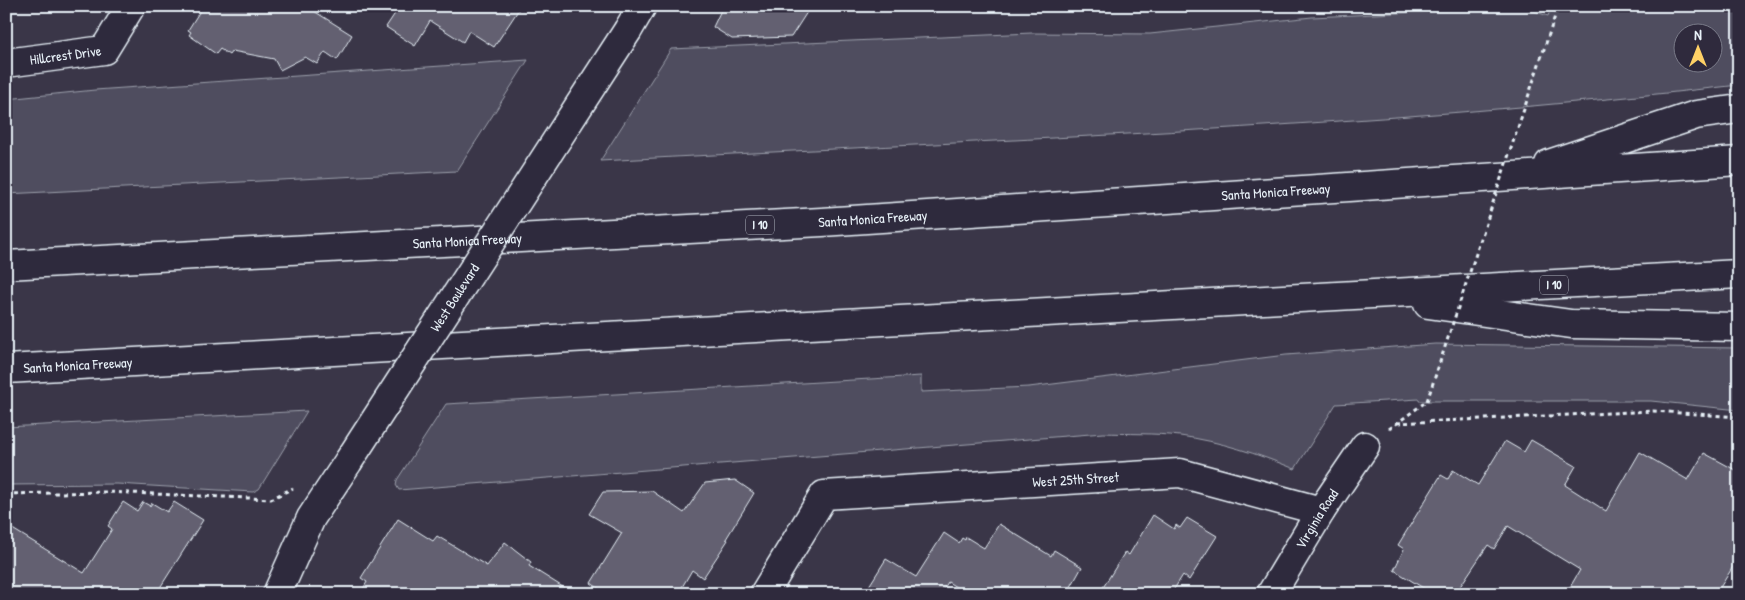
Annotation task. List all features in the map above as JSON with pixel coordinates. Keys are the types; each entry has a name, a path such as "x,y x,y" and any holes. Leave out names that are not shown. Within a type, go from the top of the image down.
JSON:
{"main road":[{"name":"Hillcrest Drive","path":"6,63 104,50 131,6"},
{"name":"West Boulevard","path":"277,594 311,518 642,6"},
{"path":"1512,176 1696,115 1739,109"},
{"name":"Santa Monica Freeway","path":"6,266 822,222 1739,161"},
{"name":"Santa Monica Freeway","path":"6,369 1370,296 1739,274"},
{"path":"1370,296 1571,324 1739,327"},
{"name":"Virginia Road","path":"1271,594 1321,511 1365,446"},
{"name":"West 25th Street","path":"764,594 824,496 1180,473 1321,511"}],"path":[{"path":"1365,446 1426,401 1557,10 1561,6"},
{"path":"1397,423 1653,411 1739,418"},
{"path":"6,494 106,492 271,499 297,487"}],"shaded area":[{"path":"1645,6 1739,6 1739,85 1597,100 1313,123 600,161 671,49 1032,33 1150,34 1312,17 1522,7 1548,16 1551,8 1565,12"},
{"path":"528,60 457,171 6,194 6,99 95,90"},
{"path":"1435,344 1739,348 1739,410 1651,401 1419,401 1419,399 1336,404 1295,469 1238,449 1195,438 1161,434 1103,433 399,490 396,485 397,480 446,404 921,376 921,392 1029,387 1286,355"},
{"path":"307,411 259,489 253,492 117,484 6,485 6,427"}],"building":[{"path":"203,6 306,6 352,35 337,60 325,52 317,64 305,57 280,70 274,59 232,51 229,55 220,49 216,54 189,35 191,32 188,30"},
{"path":"400,6 521,6 494,47 469,31 463,42 430,21 415,46 386,27"},
{"path":"723,6 811,6 791,37 732,39 713,27"},
{"path":"1531,440 1576,466 1565,485 1606,511 1640,452 1688,480 1704,453 1739,472 1739,557 1716,594 1566,594 1580,570 1508,526 1494,549 1488,545 1455,594 1433,594 1394,570 1404,549 1398,545 1441,475 1448,479 1453,470 1478,485 1505,441 1524,452"},
{"path":"735,480 754,493 726,539 728,540 703,578 692,570 678,594 607,594 591,583 622,533 589,514 603,492 652,491 684,513 705,483"},
{"path":"123,502 137,511 143,502 150,506 152,503 167,512 174,502 203,520 156,594 6,594 6,525 84,573 112,529 108,526"},
{"path":"1153,515 1174,529 1176,525 1180,528 1187,518 1217,536 1189,580 1183,575 1171,594 1099,594 1125,552 1129,555"},
{"path":"398,519 433,541 437,536 487,566 505,542 531,562 529,566 574,594 360,594 367,582 361,578"},
{"path":"999,524 1051,556 1054,550 1082,567 1067,594 967,594 948,582 941,593 943,594 864,594 886,559 916,577 944,533 959,543 962,538 965,540 966,537 984,548"}]}
